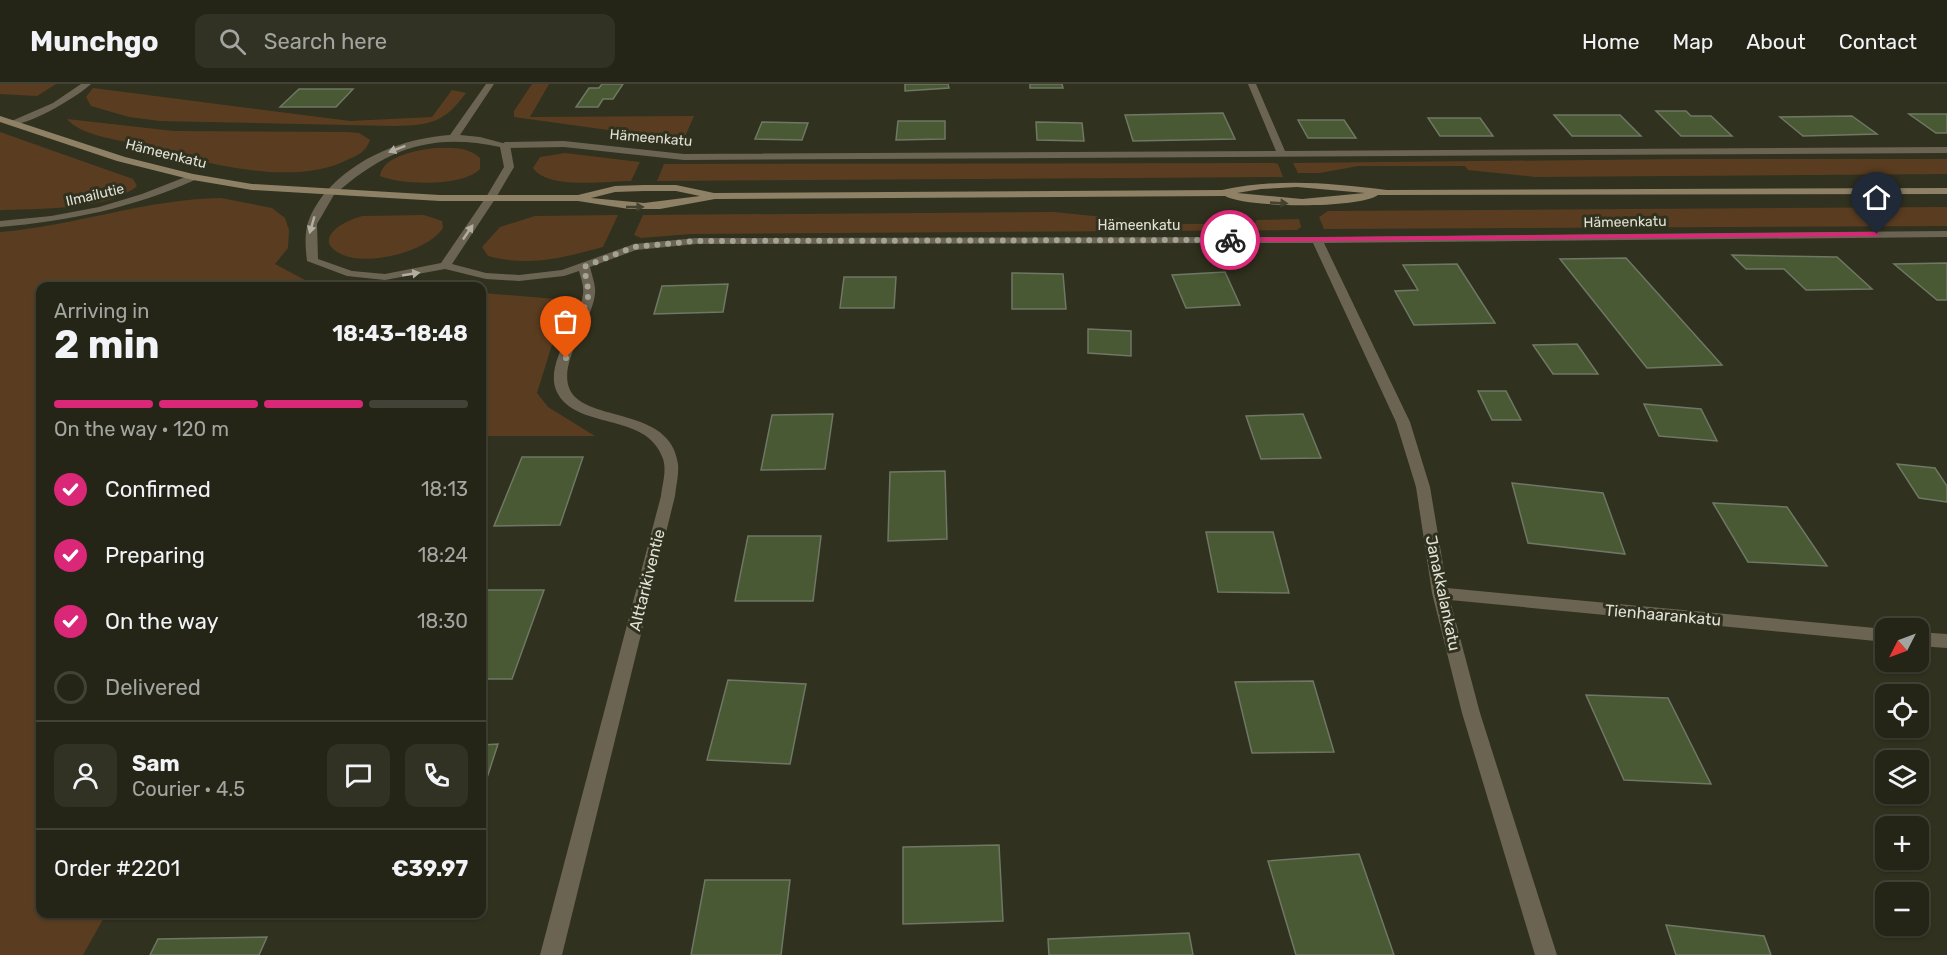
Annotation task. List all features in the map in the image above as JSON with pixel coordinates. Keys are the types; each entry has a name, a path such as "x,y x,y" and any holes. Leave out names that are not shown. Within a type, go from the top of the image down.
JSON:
{"main road":[{"name":"Hämeenkatu","path":"0,119 121,159 193,177 252,187 330,194 489,199 578,198 615,189 644,188 676,188 714,196 1222,193 1266,185 1312,184 1387,193 1947,191"},
{"name":"Hämeenkatu","path":"1222,193 1274,203 1328,203 1387,193"},
{"name":"Hämeenkatu","path":"578,198 609,207 670,207 714,196"}],"street":[{"path":"12,123 56,105 87,84"},
{"path":"454,137 490,84"},
{"path":"1252,84 1281,152"},
{"name":"Hämeenkatu","path":"1947,150 684,157 564,144 505,145 482,139 454,137 418,141 380,156 353,171 330,194 315,214 308,231 313,261 337,272 385,277 445,266 486,276 519,278 564,273 634,247 696,241 1317,240 1947,234"},
{"path":"445,266 509,167 505,145"},
{"name":"Ilmailutie","path":"0,224 76,216 114,207 153,196 193,177"},
{"name":"Janakkalankatu","path":"1317,240 1402,422 1423,486 1440,593 1471,713 1546,955"},
{"name":"Alttarikiventie","path":"550,955 668,496 670,460 654,433 629,422 585,410 564,394 559,379 589,294 584,267"},
{"name":"Tienhaarankatu","path":"1440,593 1875,635"},
{"path":"1929,640 1947,641"}],"shaded area":[{"path":"0,84 56,84 37,96 0,94"},
{"path":"532,84 549,84 530,117 694,116 680,148 670,147 673,139 514,117 514,111"},
{"path":"93,88 350,121 432,117 452,90 466,93 451,111 436,120 418,125 394,126 160,121 129,117 91,106 86,97"},
{"path":"67,119 174,131 347,132 359,133 370,140 358,155 324,168 298,172 270,172 213,164 98,136 80,129"},
{"path":"0,132 133,179 137,186 125,194 91,204 0,210"},
{"path":"435,148 459,148 470,151 480,158 480,169 460,179 432,183 403,181 380,176 382,169 394,159 411,152"},
{"path":"565,153 640,162 631,181 564,182 540,175 533,168 540,157"},
{"path":"1947,159 1947,174 1535,177 1468,170 1465,166 1358,166 1320,173 1298,173 1293,163"},
{"path":"664,164 1278,164 1283,177 657,181"},
{"path":"221,198 272,208 285,218 289,230 288,248 275,264 309,282 36,282 36,918 104,918 83,955 0,955 0,232 193,200"},
{"path":"1947,207 1947,226 1324,229 1319,217 1328,211"},
{"path":"1054,212 1123,219 1125,224 1214,224 1215,228 1232,228 1232,224 1254,225 1257,220 1299,219 1301,227 1297,230 691,234 641,238 634,235 643,215"},
{"path":"424,215 442,221 443,228 424,244 397,255 382,258 354,258 333,249 329,243 329,237 333,231 363,216"},
{"path":"618,215 603,247 574,255 546,260 518,261 488,256 482,247 500,227 535,216"},
{"path":"486,293 556,299 563,309 537,393 548,407 595,436 486,436"}],"building":[{"path":"602,84 623,84 613,99 603,99 598,107 576,107 589,88 599,88"},
{"path":"905,84 948,84 949,88 905,91"},
{"path":"1030,84 1062,84 1063,88 1030,88"},
{"path":"299,89 353,89 336,107 280,107"},
{"path":"1656,111 1686,111 1691,116 1711,116 1732,136 1681,136"},
{"path":"1223,113 1235,139 1133,141 1125,115"},
{"path":"1909,114 1947,114 1947,133 1936,133"},
{"path":"1554,115 1620,115 1641,136 1572,136"},
{"path":"1852,116 1877,134 1803,136 1780,117"},
{"path":"1428,118 1480,118 1493,136 1440,136"},
{"path":"1298,120 1344,120 1356,138 1308,138"},
{"path":"898,121 945,121 945,139 896,140"},
{"path":"762,122 808,123 802,140 755,139"},
{"path":"1036,122 1082,123 1084,141 1037,140"},
{"path":"1732,255 1837,257 1872,289 1806,290 1784,269 1746,269"},
{"path":"1626,258 1722,365 1647,368 1560,259"},
{"path":"1947,263 1947,300 1937,300 1894,264"},
{"path":"1457,264 1495,323 1414,325 1395,291 1418,290 1403,265"},
{"path":"1225,272 1240,305 1186,308 1172,275"},
{"path":"1012,273 1063,274 1066,309 1012,309"},
{"path":"844,277 896,277 894,308 840,308"},
{"path":"728,284 723,312 654,314 662,286"},
{"path":"1088,329 1131,331 1131,356 1088,353"},
{"path":"1577,344 1598,374 1553,374 1533,345"},
{"path":"1478,391 1506,391 1521,420 1492,420"},
{"path":"1644,404 1701,409 1717,441 1659,436"},
{"path":"833,414 825,469 761,470 772,415"},
{"path":"1303,414 1321,458 1261,459 1246,416"},
{"path":"522,457 583,457 560,525 494,526"},
{"path":"1897,464 1935,468 1947,486 1947,502 1919,498"},
{"path":"945,471 947,539 888,541 890,472"},
{"path":"1512,483 1603,493 1625,554 1528,543"},
{"path":"1713,503 1787,507 1827,566 1748,562"},
{"path":"1206,532 1273,532 1289,593 1218,592"},
{"path":"748,536 821,536 813,601 735,601"},
{"path":"486,590 544,590 512,679 486,679"},
{"path":"728,680 806,684 790,764 707,760"},
{"path":"1313,681 1334,752 1252,753 1235,682"},
{"path":"1586,695 1668,698 1711,784 1624,780"},
{"path":"498,744 486,781 486,745"},
{"path":"999,845 1003,921 903,924 903,847"},
{"path":"1359,854 1394,955 1296,955 1268,861"},
{"path":"705,880 790,880 781,955 691,955"},
{"path":"1666,925 1764,936 1771,955 1676,955"},
{"path":"1189,933 1193,955 1049,955 1048,939"},
{"path":"267,937 259,955 150,955 158,939"}],"way so far":[{"path":"566,358 589,294 584,267 634,247 696,241 1230,240"}],"route":[{"path":"1230,240 1877,234"}]}
